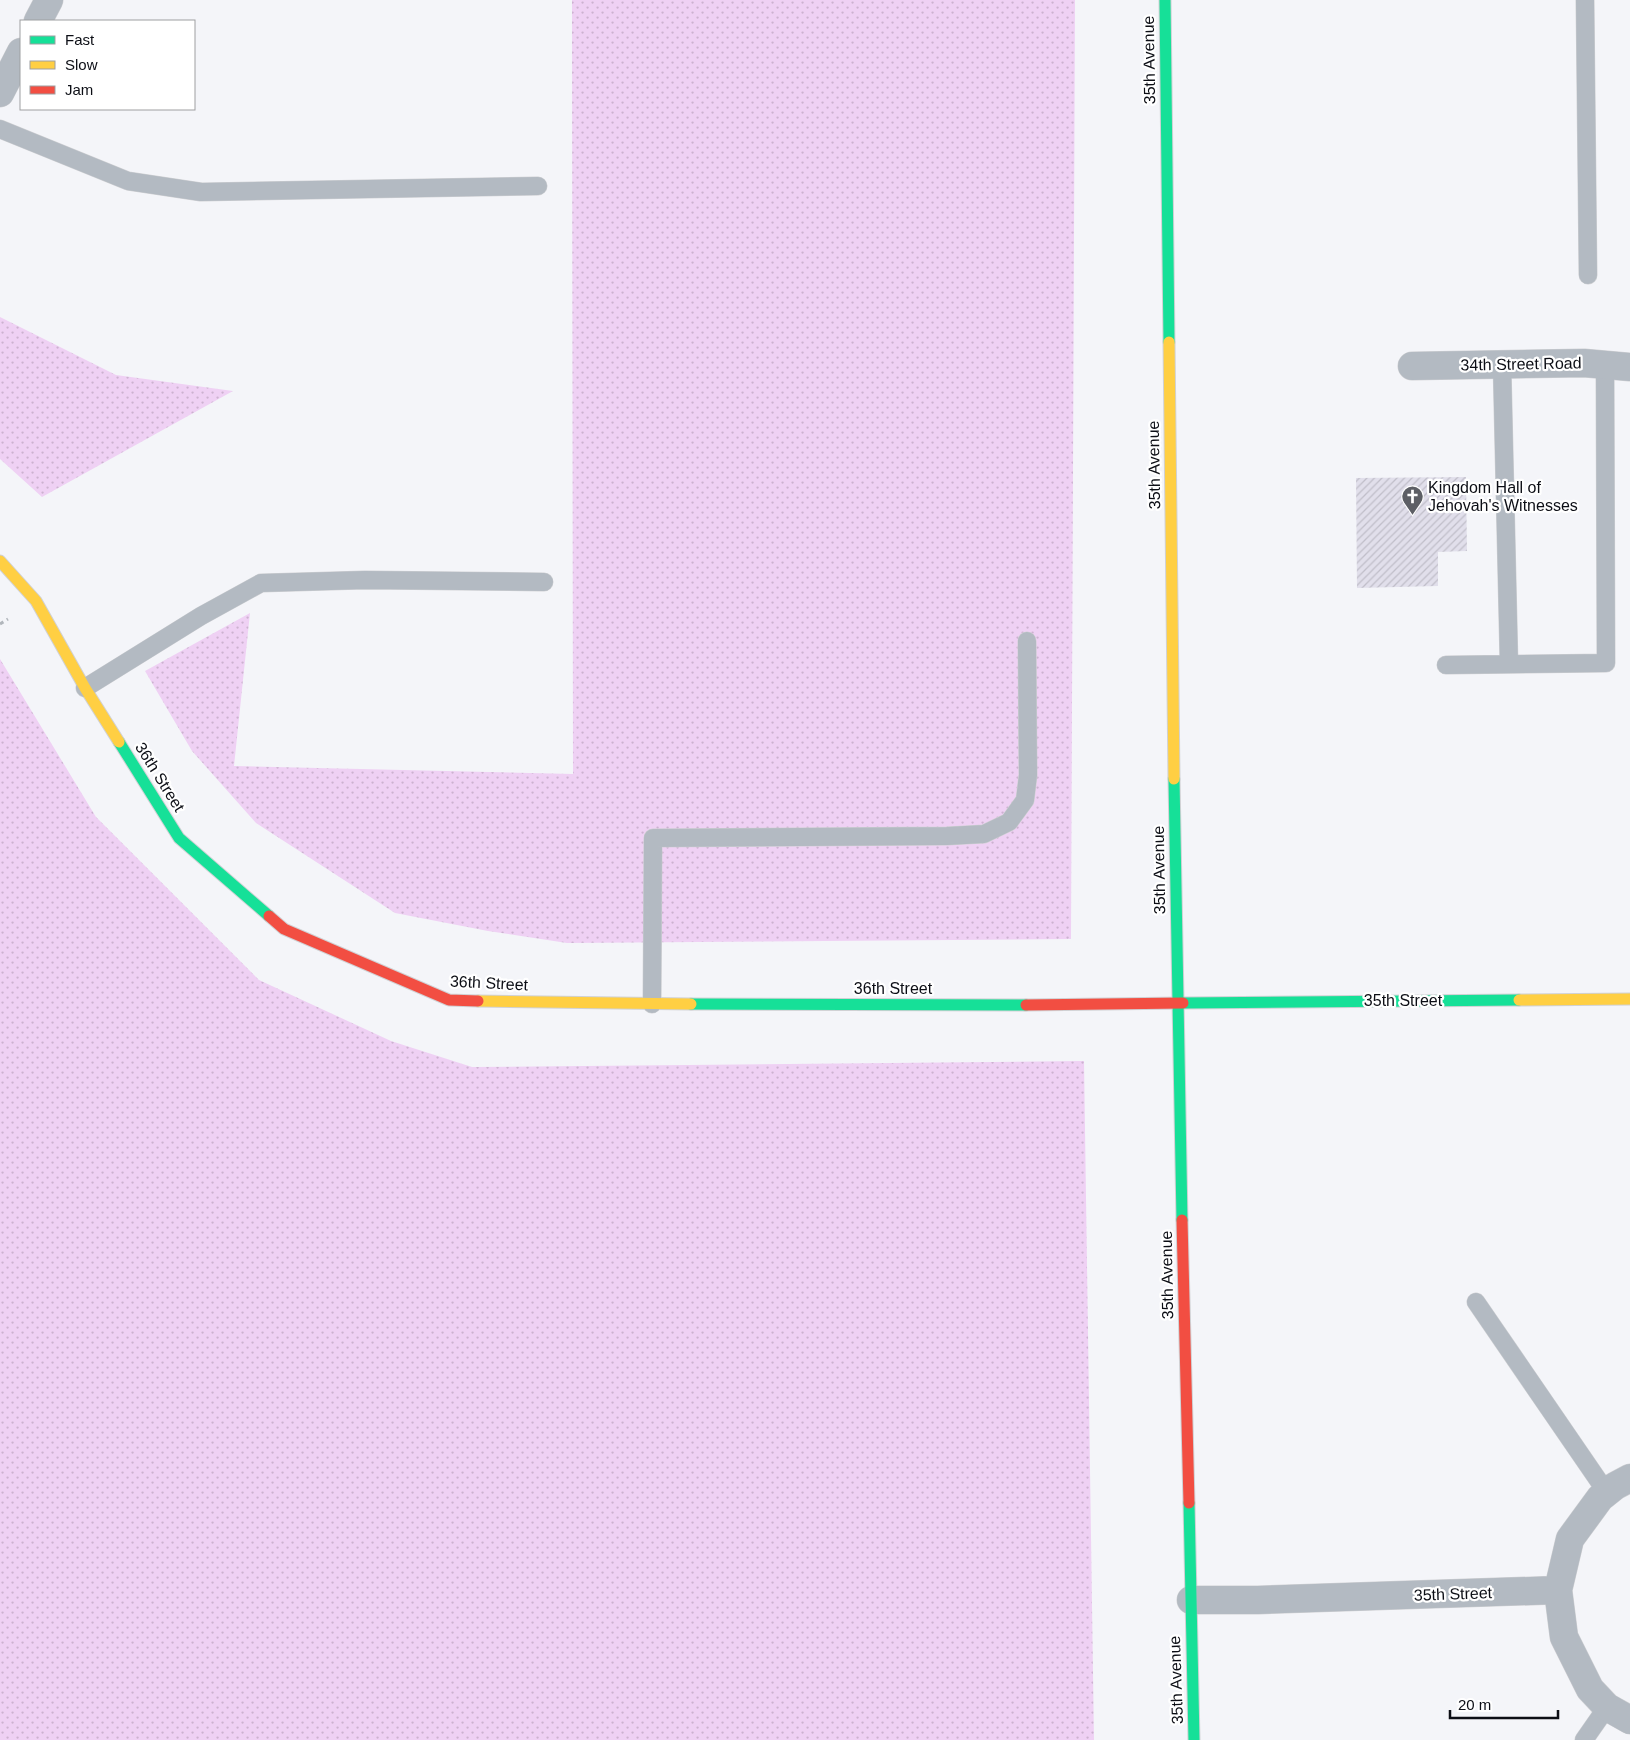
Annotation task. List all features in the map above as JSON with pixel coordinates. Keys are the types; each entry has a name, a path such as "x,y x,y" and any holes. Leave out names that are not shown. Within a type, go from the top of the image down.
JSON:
{"street":[{"path":"39,20 49,0"},
{"name":"35th Avenue","path":"1165,0 1177,1003 1194,1740"},
{"path":"0,93 20,54"},
{"name":"34th Street Road","path":"1412,366 1584,363 1618,366"},
{"name":"36th Street","path":"0,560 36,601 86,688 179,838 284,929 450,1000 652,1004 1101,1005 1177,1003"},
{"name":"35th Street","path":"1177,1003 1630,999"},
{"path":"1630,1478 1615,1486 1600,1498 1570,1539 1558,1590 1564,1637 1590,1689 1607,1707 1630,1720"},
{"name":"35th Street","path":"1191,1600 1258,1600 1558,1590"}],"lane":[{"path":"1585,0 1588,275"},
{"path":"0,129 128,182 201,192 538,186"},
{"path":"1502,364 1509,664"},
{"path":"1446,664 1606,663 1618,366"},
{"path":"86,688 201,616 261,583 365,580 544,582"},
{"path":"652,1004 653,838 956,836 984,834 1009,822 1025,800 1028,775 1027,641"},
{"path":"1476,1302 1607,1493"},
{"path":"1584,1740 1607,1707"}],"shaded area":[{"path":"572,0 1075,0 1071,939 567,943 488,931 395,913 256,823 192,751 145,671 250,613 234,766 573,774"},
{"path":"0,317 116,375 233,391 42,497 0,459"},
{"path":"0,659 96,817 259,980 391,1041 472,1067 1084,1061 1094,1740 0,1740"}],"building":[{"name":"Kingdom Hall of Jehovah's Witnesses","path":"1466,477 1467,551 1438,552 1438,586 1357,588 1356,478"}],"traffic: fast":[{"path":"1165,0 1169,342"},
{"path":"119,742 179,838 269,916"},
{"path":"1174,779 1182,1220"},
{"path":"1183,1003 1519,1000"},
{"path":"691,1004 1026,1005"},
{"path":"1189,1503 1194,1740"}],"traffic: slow":[{"path":"1169,342 1174,779"},
{"path":"0,561 36,601 85,688 119,742"},
{"path":"1519,1000 1630,999"},
{"path":"478,1001 691,1004"}],"traffic: jam":[{"path":"269,916 284,929 449,1000 478,1001"},
{"path":"1026,1005 1183,1003"},
{"path":"1182,1220 1189,1503"}],"place":[{"name":"Kingdom Hall of Jehovah's Witnesses","path":"1412,515"}]}
